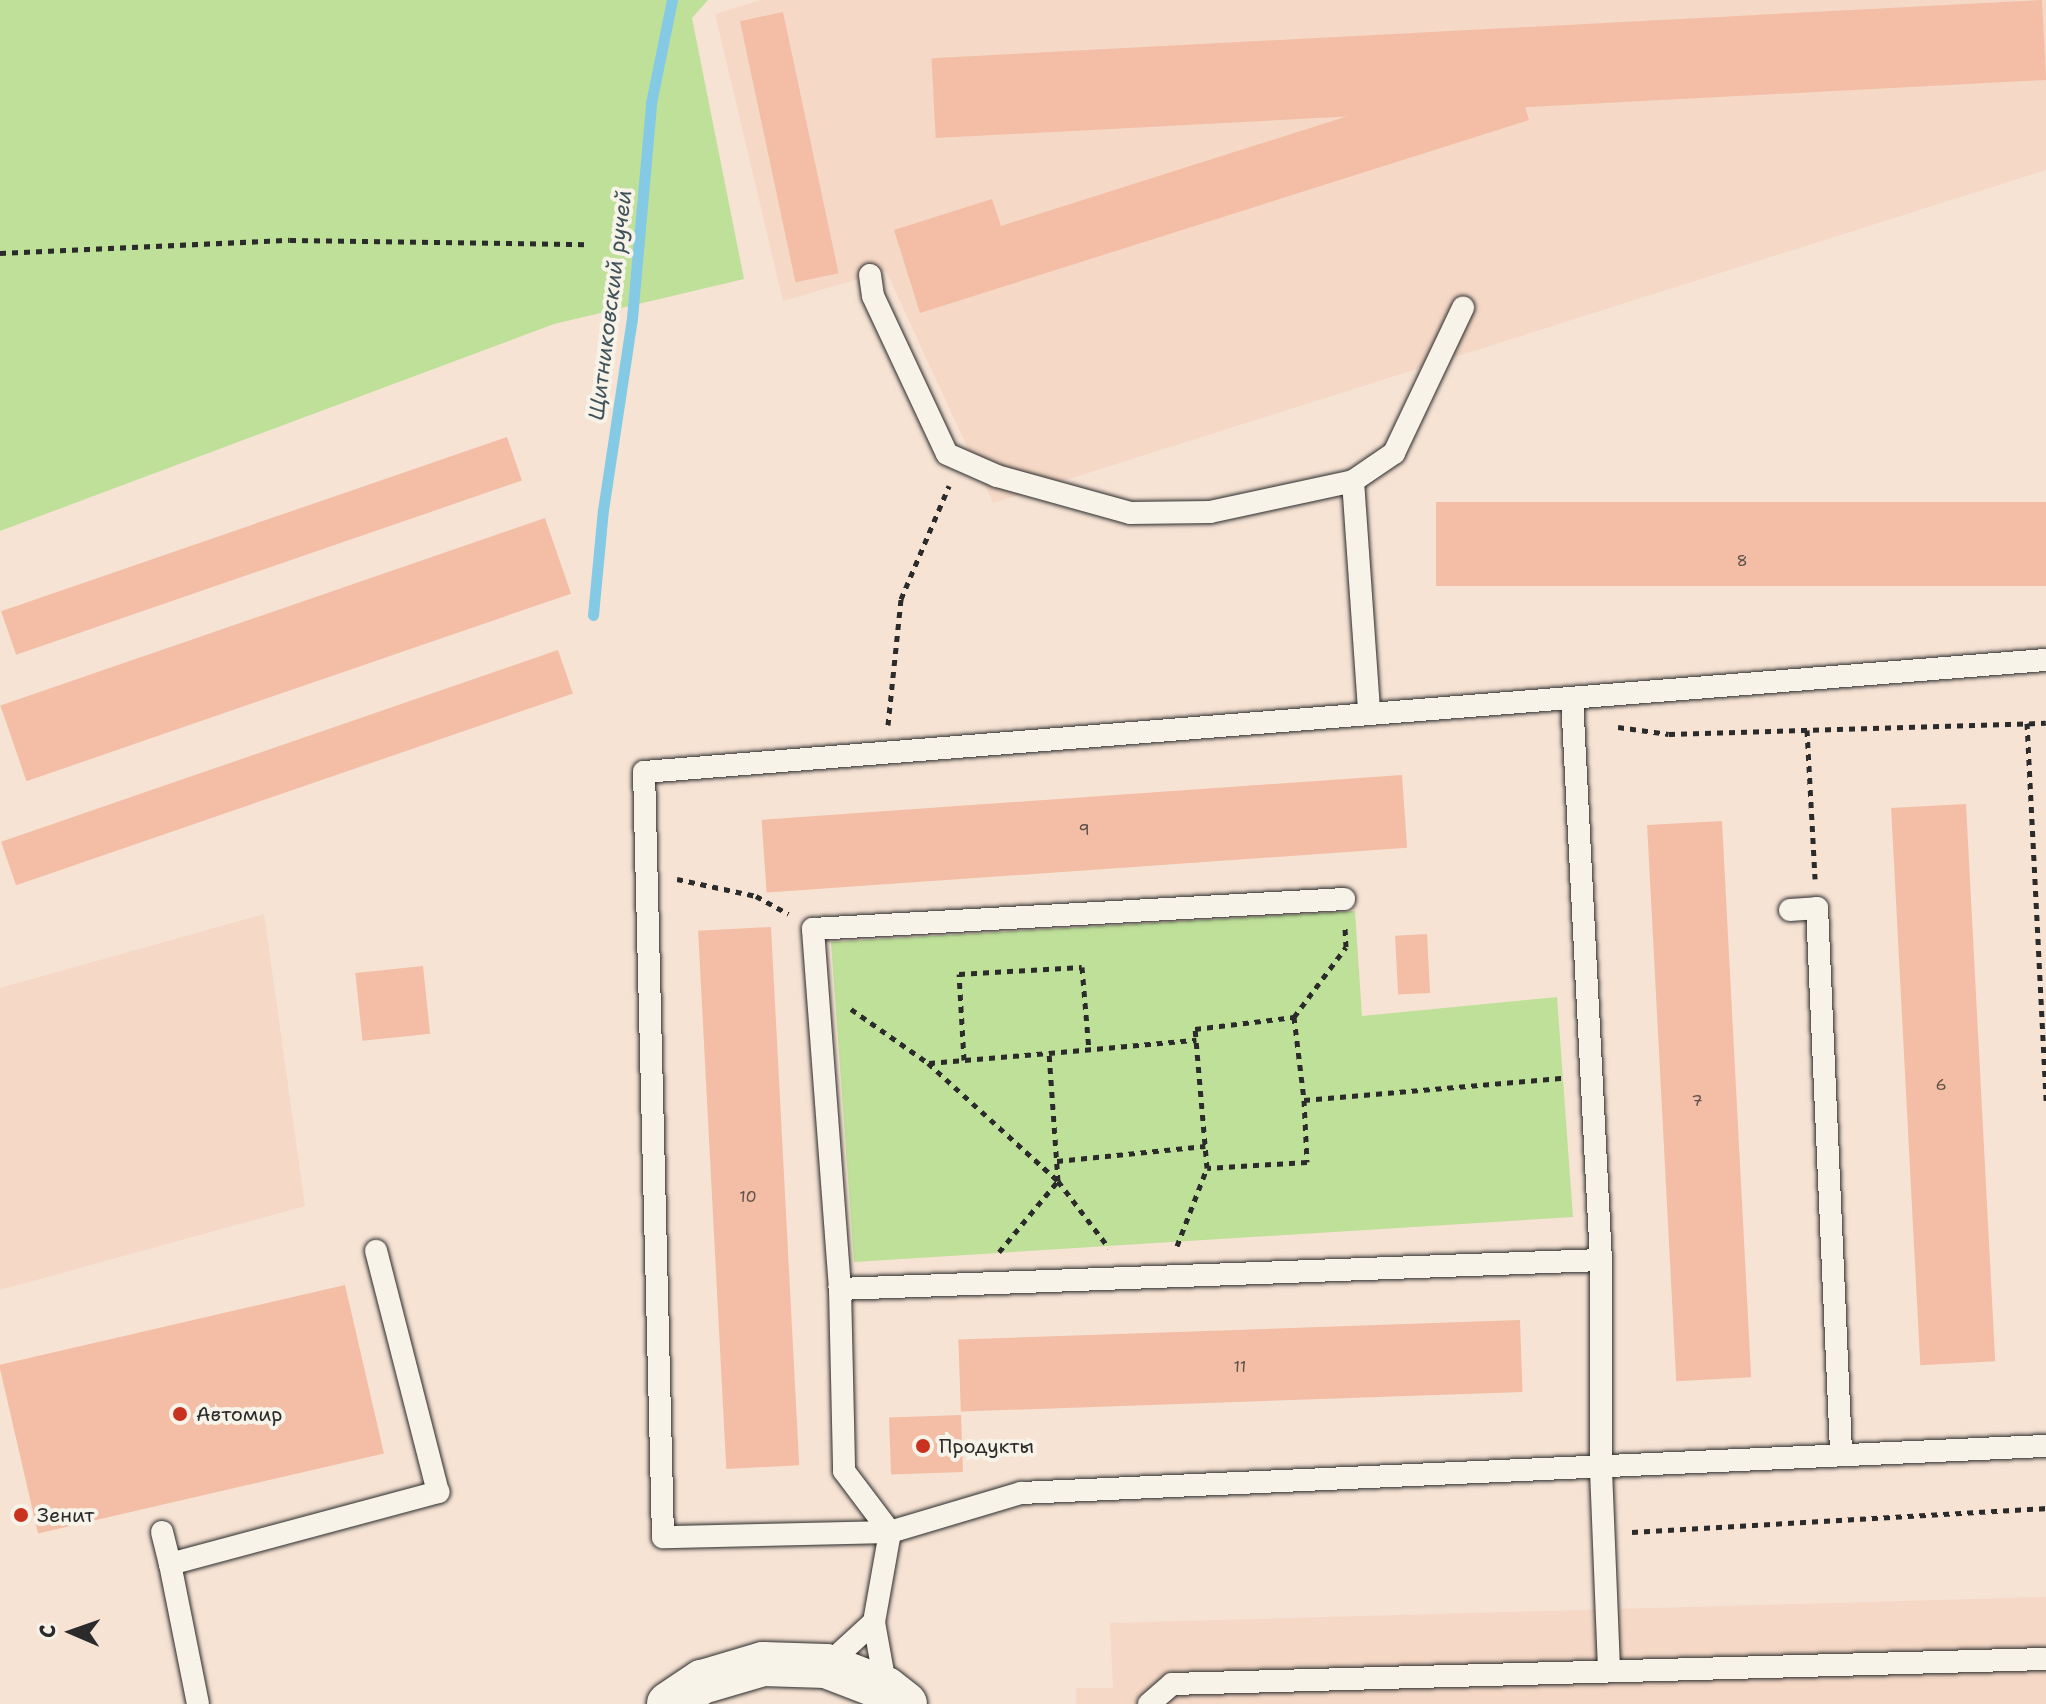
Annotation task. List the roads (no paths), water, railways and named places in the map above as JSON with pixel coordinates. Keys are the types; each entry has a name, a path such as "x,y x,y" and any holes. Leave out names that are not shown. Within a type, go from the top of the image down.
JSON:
{"street":[{"path":"669,1704 702,1682 763,1664 826,1666 896,1696"}],"lane":[{"path":"870,275 873,296 947,454 997,476 1130,513 1210,512 1353,481 1394,453 1463,308"},
{"path":"1353,481 1369,710"},
{"path":"2046,660 1572,698 1369,710 644,772 663,1537 890,1532 1021,1493 1601,1468 1841,1452 2046,1446"},
{"path":"1572,698 1601,1260 1601,1468 1609,1669"},
{"path":"896,1696 874,1622 890,1532 844,1471 840,1289 813,929 1344,899"},
{"path":"1790,910 1817,908 1841,1452"},
{"path":"170,1564 438,1492 376,1251"},
{"path":"840,1289 1601,1260"},
{"path":"162,1532 198,1704"},
{"path":"826,1666 874,1622"},
{"path":"1149,1704 1172,1684 1609,1669 2046,1659"}],"waterway":[{"name":"Щитниковский ручей","path":"593,615 603,510 632,318 651,103 672,0"}],"place":[{"name":"Автомир","path":"180,1414"},
{"name":"Продукты","path":"923,1446"},
{"name":"Зенит","path":"21,1515"}]}
